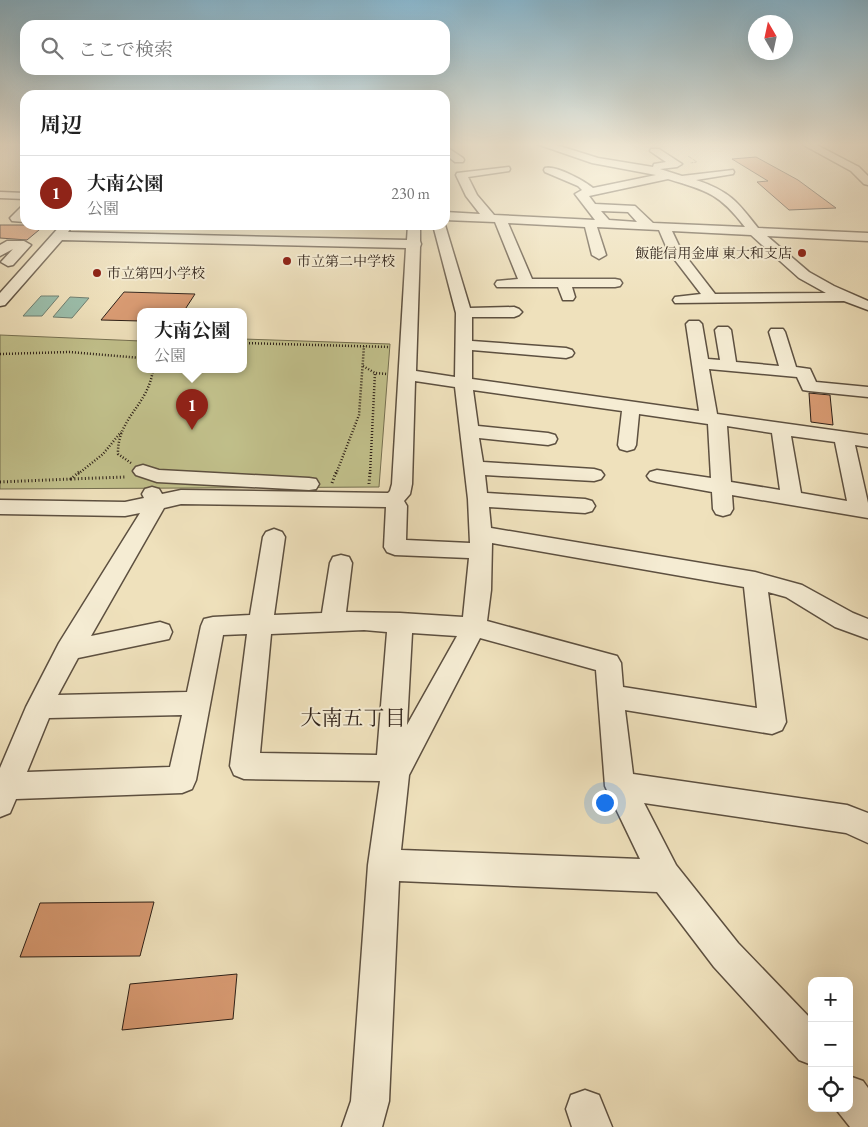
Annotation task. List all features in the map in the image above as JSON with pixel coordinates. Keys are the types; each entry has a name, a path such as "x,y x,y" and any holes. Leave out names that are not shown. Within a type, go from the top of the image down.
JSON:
{"street":[{"path":"472,196 495,218 527,284"},
{"path":"583,196 605,224"},
{"path":"721,196 735,206 756,232 804,275 829,289 868,306"},
{"path":"592,207 628,205 649,226"},
{"path":"0,207 20,209"},
{"path":"450,216 868,237"},
{"path":"590,223 600,255"},
{"path":"664,227 675,251 711,298"},
{"path":"0,302 63,230"},
{"path":"58,236 88,230"},
{"path":"105,230 216,239 386,238 415,244"},
{"path":"216,239 223,230"},
{"path":"0,507 125,509 181,497 392,500 400,494 402,484 414,230"},
{"path":"392,771 474,627 481,543 478,499 463,383 464,313 440,230"},
{"path":"3,259 35,262"},
{"path":"502,284 527,284 566,290 615,283"},
{"path":"829,289 868,289"},
{"path":"680,300 847,297"},
{"path":"464,313 514,312"},
{"path":"694,324 700,363 713,419 722,486 723,509"},
{"path":"723,330 729,366"},
{"path":"777,332 790,371"},
{"path":"464,345 566,353"},
{"path":"700,363 804,373 809,386 868,392"},
{"path":"406,375 868,441"},
{"path":"627,445 631,407"},
{"path":"780,428 792,498"},
{"path":"470,431 548,439"},
{"path":"657,476 864,510 844,438"},
{"path":"474,468 594,475"},
{"path":"156,503 149,486 150,473 290,484 332,484"},
{"path":"478,499 584,506"},
{"path":"392,500 397,506 395,547 481,543 755,580 794,591 844,620 868,629"},
{"path":"156,503 68,650 39,707 4,794 182,780 213,626 333,621 400,622 474,627 608,663 620,786 666,876 726,955 808,1042"},
{"path":"274,537 260,624 244,766 392,771"},
{"path":"333,621 341,564"},
{"path":"611,696 772,722 755,580"},
{"path":"362,1127 370,1101 400,622"},
{"path":"68,650 160,632"},
{"path":"39,707 197,703"},
{"path":"620,786 847,819 868,828"},
{"path":"384,865 666,876"},
{"path":"853,1100 868,1119"}],"path":[{"path":"247,343 390,347"},
{"path":"332,484 359,415 364,346"},
{"path":"0,354 22,352 85,353 137,358"},
{"path":"363,366 375,373 388,374"},
{"path":"71,479 103,454 151,389 153,373"},
{"path":"369,487 375,373"},
{"path":"120,432 116,443 118,454 150,473"},
{"path":"0,482 150,473"}],"shaded area":[{"path":"41,296 59,296 42,316 23,316"},
{"path":"70,297 89,298 72,318 53,317"},
{"path":"0,335 137,341 137,373 247,373 247,339 390,344 379,487 0,489"}],"building":[{"path":"773,196 819,196 836,208 789,210"},
{"path":"0,225 20,225 20,230 39,230 27,240 0,238"},
{"path":"124,292 195,294 186,308 137,308 137,321 101,320"},
{"path":"809,393 830,395 833,425 811,422"},
{"path":"154,902 140,956 20,957 40,903"},
{"path":"237,974 233,1019 122,1030 130,984"}],"place":[{"name":"飯能信用金庫 東大和支店","path":"802,253"},
{"name":"市立第二中学校","path":"287,261"},
{"name":"市立第四小学校","path":"97,273"},
{"name":"大南公園","path":"192,430"}],"district":[{"name":"大南五丁目","path":"353,718"}]}
